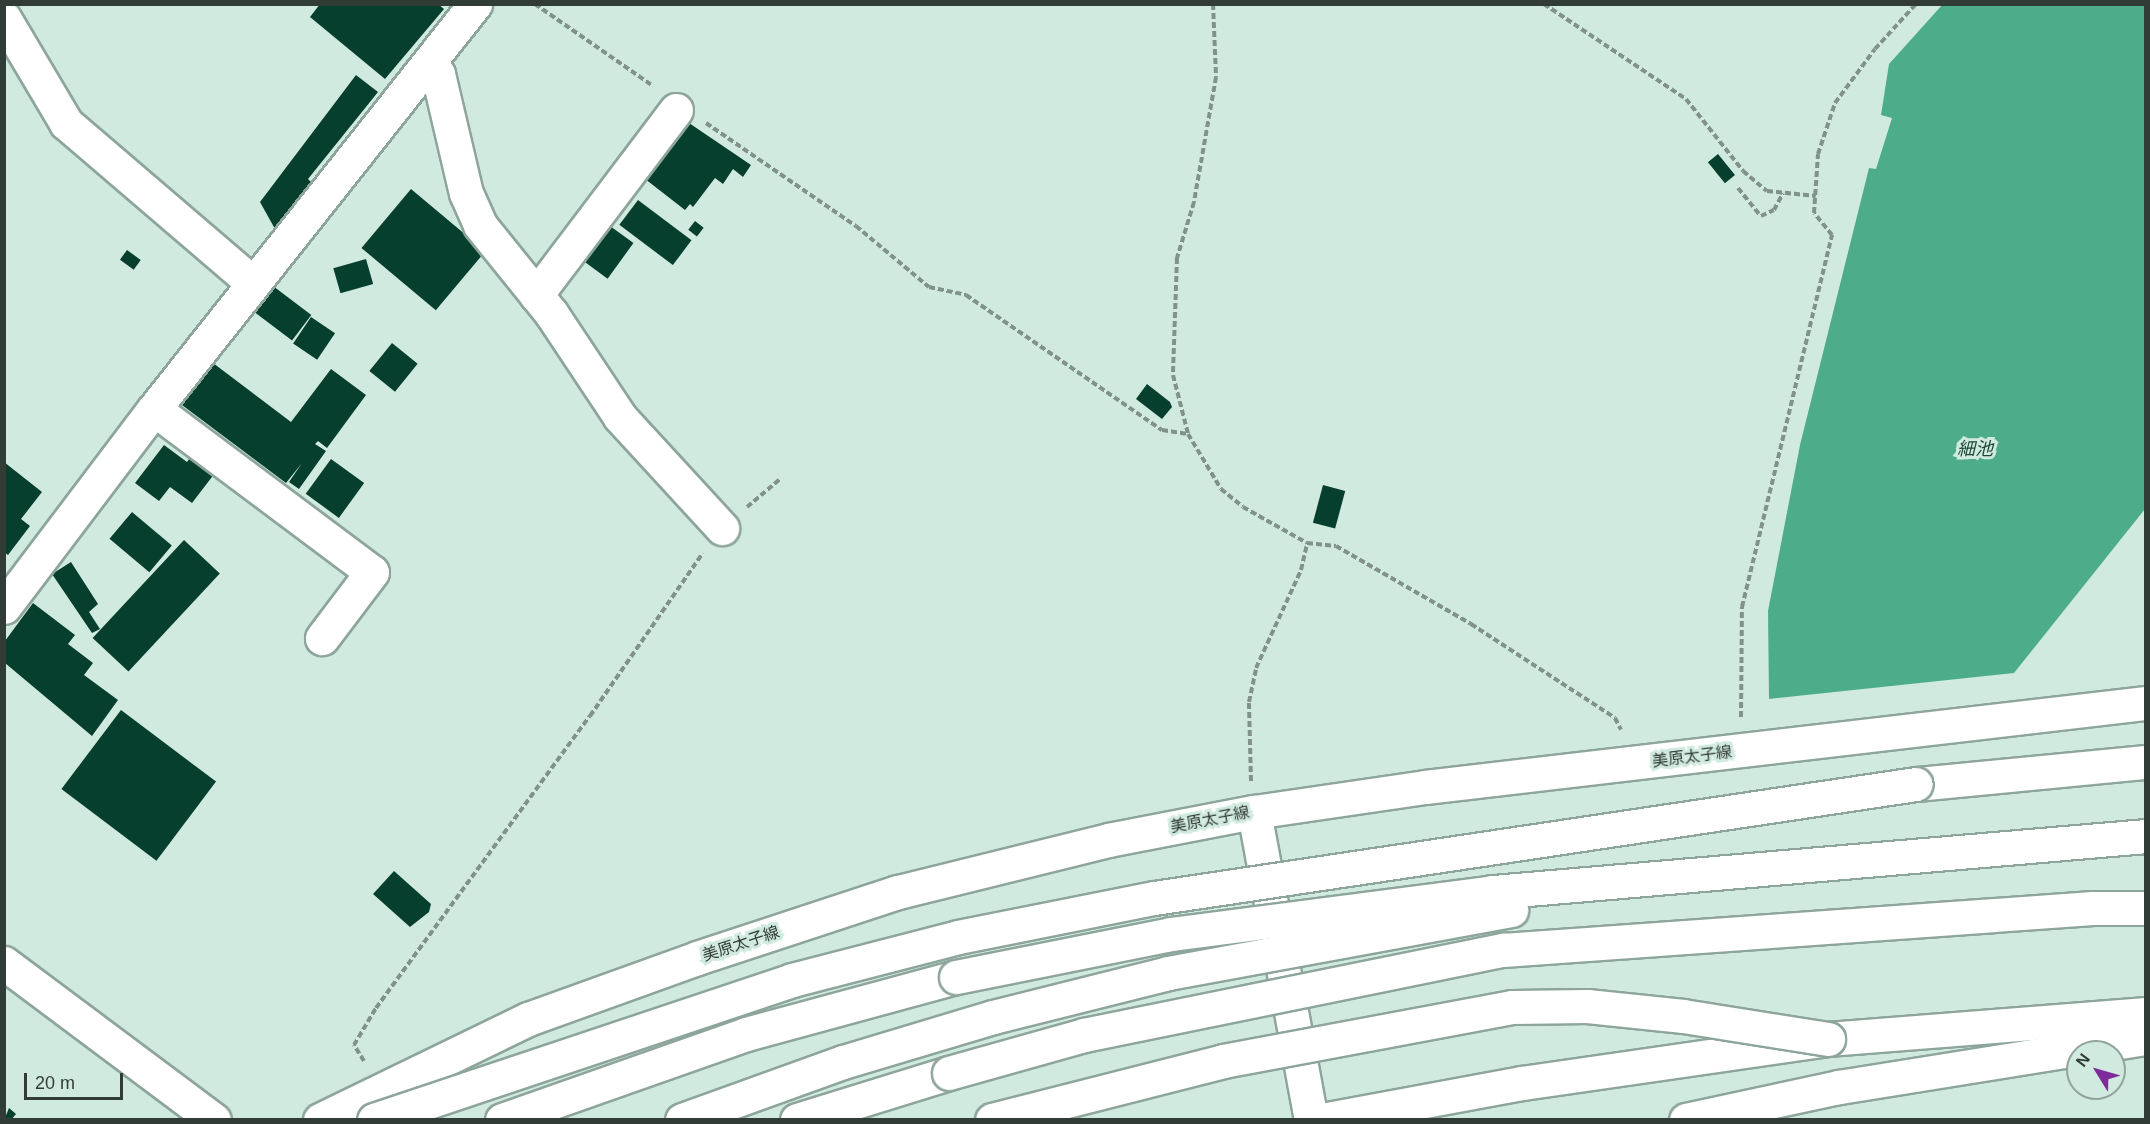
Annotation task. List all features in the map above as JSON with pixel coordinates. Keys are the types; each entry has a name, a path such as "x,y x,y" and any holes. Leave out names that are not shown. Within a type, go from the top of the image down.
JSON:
{"main road":[{"path":"4,607 154,409 475,4"},
{"path":"4,18 66,123 253,283"},
{"path":"430,63 438,74 466,193 480,225 536,295 620,417 722,528"},
{"path":"536,295 679,107"},
{"path":"154,409 372,572 322,638"},
{"name":"美原太子線","path":"320,1119 380,1087 528,1019 697,958 898,892 1108,840 1254,812 1425,787 2145,703"},
{"path":"374,1119 792,980 981,932 1154,898 1501,844 1916,784 2145,762"},
{"path":"1254,812 1311,1119"},
{"path":"502,1119 746,1034 956,977 1171,934 1493,892 2145,836"},
{"path":"682,1119 843,1062 993,1017 1168,973 1715,873"},
{"path":"797,1119 1084,1035 1503,950 2069,909 2145,908"},
{"path":"4,963 214,1119"},
{"path":"992,1119 1222,1061 1512,1007 1587,1006 1672,1015 1828,1039"},
{"path":"1322,1119 1522,1083 1828,1039 2145,1014"},
{"path":"1686,1119 1839,1087 2145,1038"}],"path":[{"path":"535,4 679,107 856,226 929,287 966,295 1162,430 1188,434"},
{"path":"1213,4 1216,77 1194,202 1177,258 1173,375 1188,434 1221,489 1243,507 1307,543 1336,546 1471,624 1615,718 1637,763"},
{"path":"1544,4 1686,99 1743,171 1767,191 1815,196"},
{"path":"1748,750 1739,704 1742,607 1832,236 1814,213 1818,154 1835,103 1875,49 1916,4"},
{"path":"1738,188 1761,216 1774,210 1784,193"},
{"path":"380,1087 354,1045 376,1008 429,939 722,528 780,479"},
{"path":"1254,812 1249,702 1256,668 1301,570 1307,543"}],"water":[{"name":"細池","path":"1943,4 2145,5 2145,509 2014,673 1769,699 1768,611 1800,445 1869,168 1876,169 1892,118 1881,115 1889,64"}],"building":[{"path":"320,4 438,4 444,9 385,79 310,17"},
{"path":"356,75 378,92 308,179 311,182 275,229 260,202"},
{"path":"689,123 751,165 743,177 733,169 723,184 715,178 693,207 690,204 685,210 640,175 647,166 653,170 665,154 658,149 673,130 680,135"},
{"path":"1718,154 1735,175 1725,183 1708,162"},
{"path":"411,189 485,251 436,310 362,248"},
{"path":"638,200 692,240 673,265 619,225"},
{"path":"695,221 704,228 697,236 688,230"},
{"path":"610,226 633,243 608,279 584,262"},
{"path":"127,250 141,260 134,270 120,260"},
{"path":"366,259 373,284 340,293 333,268"},
{"path":"273,286 311,315 292,340 254,312"},
{"path":"311,317 335,333 317,360 293,344"},
{"path":"392,343 418,364 395,392 369,371"},
{"path":"213,363 291,422 331,369 366,395 327,448 318,441 315,444 326,451 299,489 289,482 302,463 286,483 182,405"},
{"path":"1147,384 1170,402 1172,407 1162,419 1136,399"},
{"path":"164,445 187,462 192,455 215,473 192,503 170,487 159,501 135,483"},
{"path":"331,459 364,483 339,518 306,494"},
{"path":"4,462 42,492 21,519 30,526 8,555 4,552"},
{"path":"1323,485 1345,491 1335,529 1313,523"},
{"path":"132,512 172,545 149,572 110,539"},
{"path":"184,540 220,573 128,671 93,638"},
{"path":"71,562 98,604 89,612 100,629 92,633 52,574"},
{"path":"33,603 75,635 68,644 93,663 84,675 118,700 92,736 5,663 5,641"},
{"path":"121,710 216,782 156,861 61,789"},
{"path":"394,871 431,904 429,912 410,927 373,894"},
{"path":"9,1108 16,1114 11,1120 4,1120"}]}
